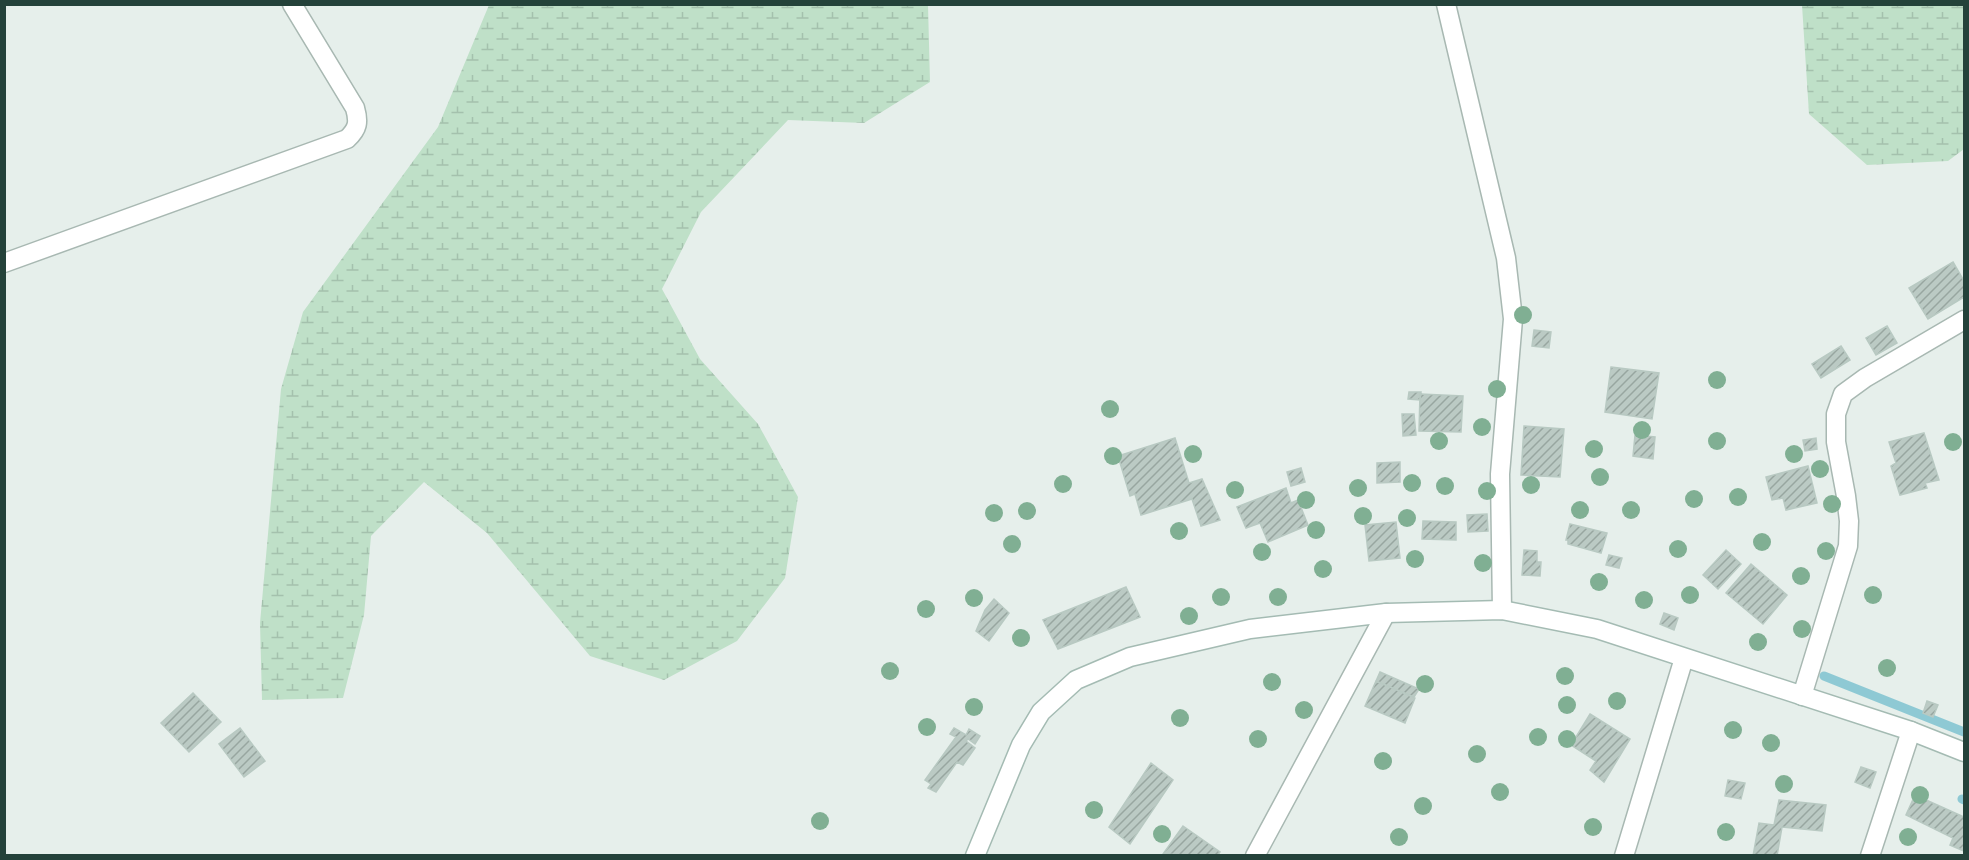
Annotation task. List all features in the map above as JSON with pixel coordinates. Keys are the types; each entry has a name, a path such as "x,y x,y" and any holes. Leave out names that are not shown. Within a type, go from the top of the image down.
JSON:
{"street":[{"path":"4,262 347,139 356,131 358,120 355,108 292,4"},
{"path":"1446,4 1506,258 1513,319 1500,474 1502,610"},
{"path":"1802,696 1848,546 1849,521 1836,442 1836,414 1843,394 1865,378 1965,320"},
{"path":"975,855 1021,745 1041,712 1076,680 1130,657 1250,628 1386,613 1502,610 1597,629 1911,730 1965,752"},
{"path":"1255,855 1386,613"},
{"path":"1624,855 1684,658"},
{"path":"1870,855 1911,730"}],"green space":[{"path":"489,5 928,5 930,82 864,123 788,120 701,212 662,289 700,359 758,424 798,497 785,578 737,641 664,680 590,656 487,533 424,482 371,536 364,615 343,698 262,700 260,623 281,389 303,312 438,127"},
{"path":"1802,5 1964,5 1964,149 1948,161 1867,165 1809,114"}],"building":[{"path":"1953,262 1964,281 1964,297 1928,319 1909,288"},
{"path":"1887,326 1897,343 1876,355 1866,338"},
{"path":"1534,330 1551,332 1549,348 1532,346"},
{"path":"1841,346 1850,360 1821,378 1812,364"},
{"path":"1611,367 1659,373 1652,419 1605,412"},
{"path":"1409,392 1421,392 1420,400 1408,399"},
{"path":"1420,394 1463,396 1461,432 1419,431"},
{"path":"1402,414 1414,414 1416,435 1403,436"},
{"path":"1524,426 1564,429 1560,477 1521,475"},
{"path":"1924,433 1939,480 1925,483 1927,488 1900,495 1891,466 1896,463 1889,442"},
{"path":"1635,435 1655,437 1653,459 1633,456"},
{"path":"1175,438 1189,483 1202,479 1220,520 1201,526 1192,499 1141,515 1135,494 1130,496 1118,456"},
{"path":"1816,438 1817,449 1805,451 1803,440"},
{"path":"1400,462 1400,482 1377,483 1377,463"},
{"path":"1808,466 1817,503 1786,510 1783,498 1772,500 1766,477"},
{"path":"1301,468 1305,482 1291,486 1287,472"},
{"path":"1286,488 1291,503 1298,500 1308,525 1268,542 1260,523 1246,528 1237,507"},
{"path":"1487,514 1488,531 1468,532 1467,515"},
{"path":"1423,521 1456,522 1456,540 1422,539"},
{"path":"1396,522 1400,558 1369,561 1365,525"},
{"path":"1570,524 1607,533 1601,553 1568,544 1566,540"},
{"path":"1524,550 1537,551 1537,562 1541,562 1540,576 1522,575"},
{"path":"1726,550 1741,564 1718,589 1703,575"},
{"path":"1609,555 1622,558 1619,568 1606,565"},
{"path":"1751,564 1787,595 1763,624 1726,593"},
{"path":"1126,587 1140,617 1058,649 1043,620"},
{"path":"994,599 1009,613 989,641 976,631 985,610"},
{"path":"1664,613 1678,618 1674,630 1660,624"},
{"path":"1380,672 1419,689 1414,697 1376,681"},
{"path":"1376,681 1415,698 1405,723 1365,706"},
{"path":"193,693 221,722 189,752 161,723"},
{"path":"1927,701 1938,705 1933,717 1923,713"},
{"path":"1590,714 1630,739 1604,782 1590,770 1596,761 1571,745"},
{"path":"240,728 265,761 244,777 219,744"},
{"path":"954,728 966,735 969,729 980,736 975,744 968,739 966,741 975,748 963,765 957,762 936,792 928,788 931,784 925,780 956,737 950,734"},
{"path":"1151,763 1173,780 1130,844 1109,827"},
{"path":"1861,767 1876,772 1870,788 1855,782"},
{"path":"1728,780 1745,783 1741,799 1725,796"},
{"path":"1915,795 1964,817 1964,851 1950,845 1953,838 1906,815"},
{"path":"1779,800 1826,805 1822,831 1782,827 1777,856 1753,856 1759,823 1774,825"},
{"path":"1183,826 1220,852 1217,856 1163,854"}],"waterway":[{"path":"1824,676 1964,732"}]}
